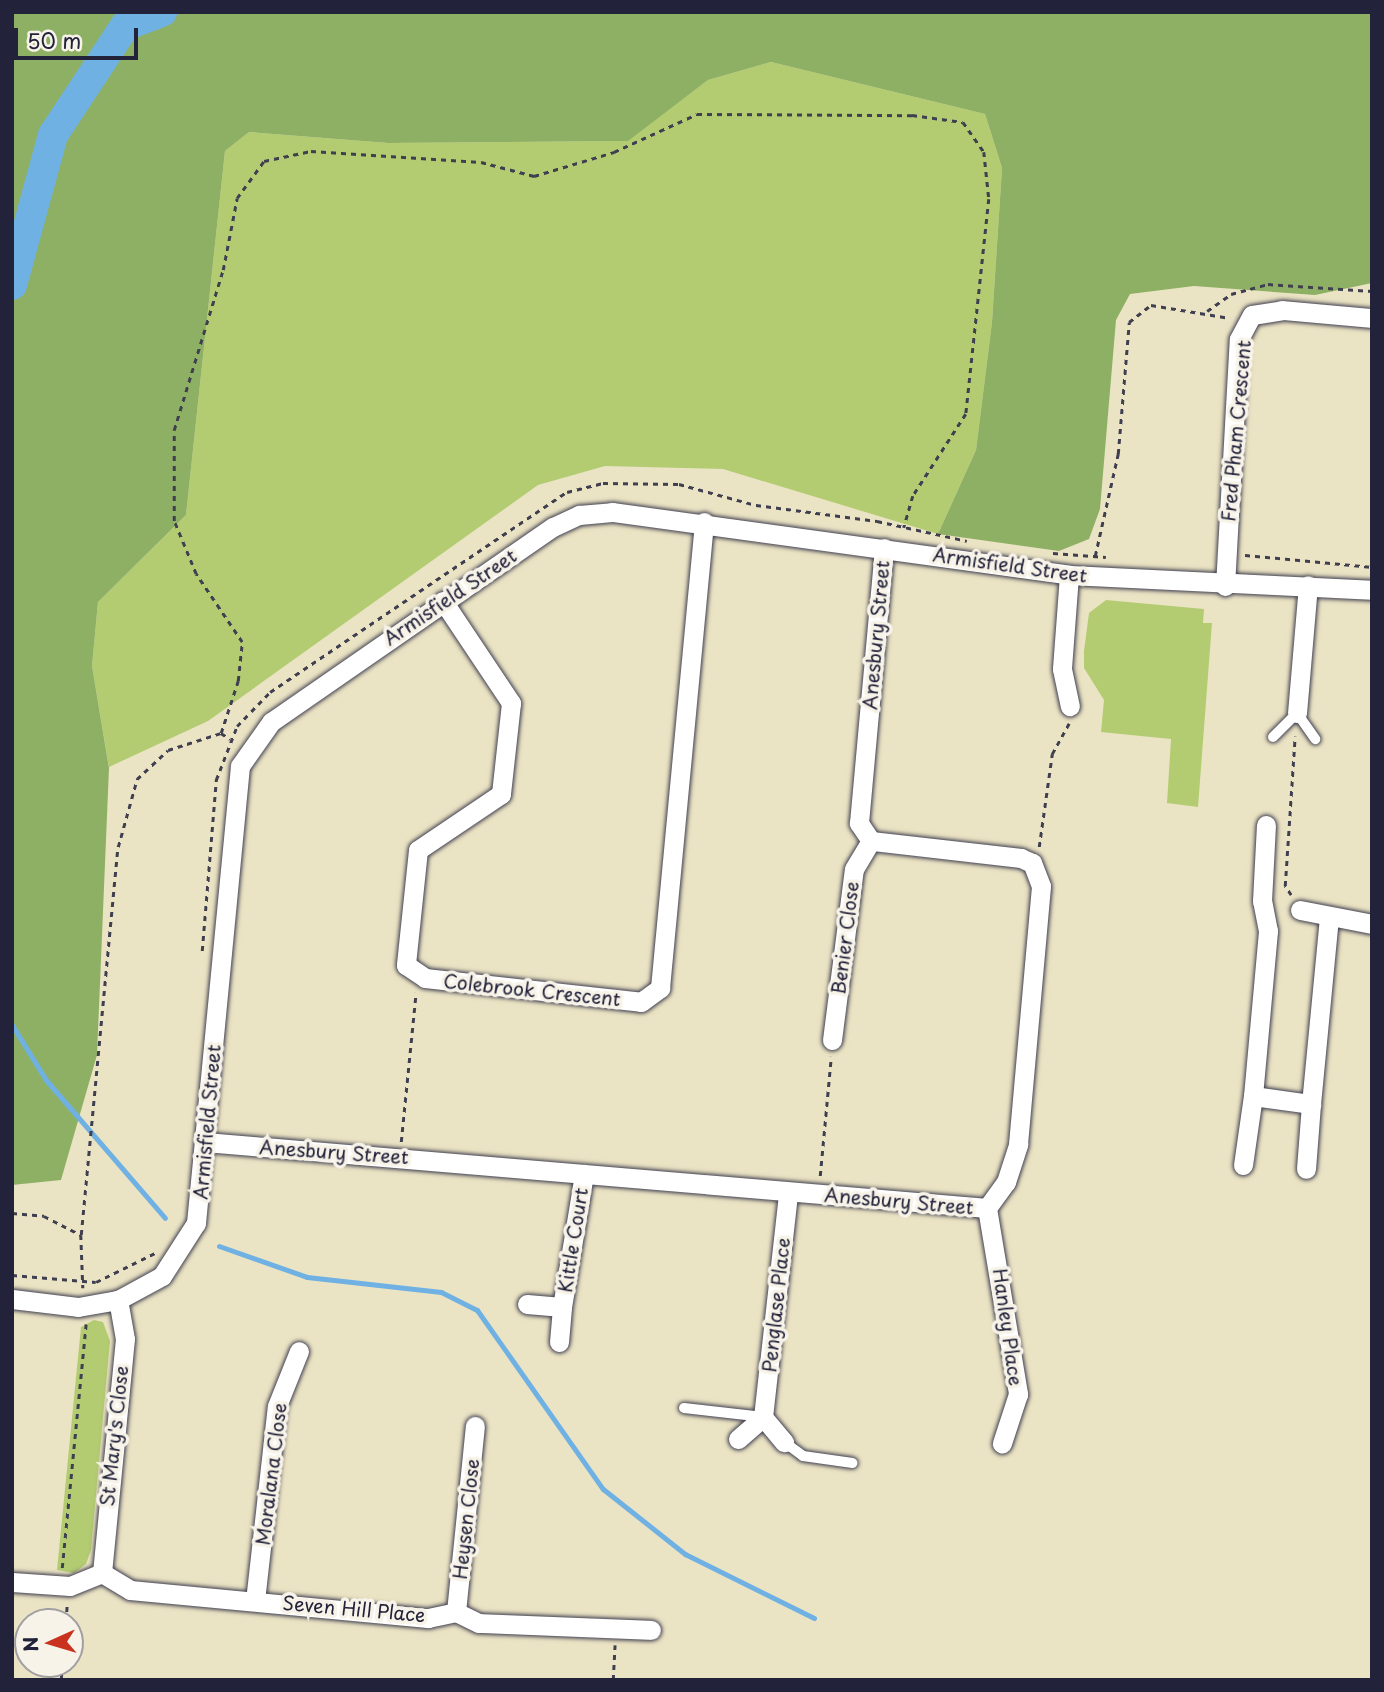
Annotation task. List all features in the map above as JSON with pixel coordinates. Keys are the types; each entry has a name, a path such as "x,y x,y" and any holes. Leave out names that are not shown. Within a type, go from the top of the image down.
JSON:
{"street":[{"name":"Fred Pham Crescent","path":"1225,586 1239,339 1247,324 1252,315 1282,310 1372,318"},
{"name":"Armisfield Street","path":"12,1299 89,1306 118,1300 162,1276 180,1254 201,1204 240,766 271,722 443,601 579,515 704,522 1069,575 1225,586 1308,584 1372,590"},
{"name":"Colebrook Crescent","path":"443,601 511,703 501,794 418,850 406,965 425,978 641,1002 660,988 704,522"},
{"name":"Anesbury Street","path":"871,841 859,824 884,548"},
{"path":"1069,575 1062,669 1070,706"},
{"path":"1297,713 1308,584"},
{"path":"1243,1165 1268,931 1262,901 1266,825"},
{"path":"871,841 1032,863"},
{"name":"Benier Close","path":"832,1040 854,869 871,841"},
{"name":"Anesbury Street","path":"205,1142 400,1156 788,1194 818,1193 987,1208 1006,1182 1018,1144 1041,886 1032,863"},
{"path":"1300,910 1329,918 1372,924"},
{"path":"1306,1169 1329,918"},
{"path":"1252,1096 1311,1104"},
{"name":"Kittle Court","path":"559,1342 562,1307 584,1174"},
{"name":"Penglase Place","path":"764,1417 788,1194"},
{"name":"Hanley Place","path":"987,1208 1018,1394 1002,1443"},
{"name":"St Mary's Close","path":"102,1573 125,1339 118,1300"},
{"name":"Kittle Court","path":"527,1304 562,1307"},
{"name":"Moralana Close","path":"256,1601 276,1406 299,1351"},
{"path":"738,1439 764,1417 784,1442"},
{"name":"Heysen Close","path":"456,1612 475,1426"},
{"path":"12,1582 70,1586 102,1573"},
{"name":"Seven Hill Place","path":"102,1573 130,1590 428,1618 456,1612 479,1623 651,1630"}],"lane":[{"path":"1273,737 1297,713 1315,739"},
{"path":"684,1408 764,1417"},
{"path":"784,1442 803,1456 853,1464"}],"path":[{"path":"221,733 242,642 196,574 174,521 174,430 223,270 237,198 264,161 312,151 481,162 534,176 614,152 697,114 912,115 963,122 984,152 989,199 966,414 913,496 904,528"},
{"path":"1095,556 1118,454 1133,316 1151,305 1247,324"},
{"path":"201,966 216,779 230,739 270,692 580,487 679,484 756,505 904,528 980,544"},
{"path":"1040,552 1109,557"},
{"path":"1226,554 1372,567"},
{"path":"1032,863 1044,838 1052,754 1068,729 1070,706"},
{"path":"1297,713 1285,886 1300,910"},
{"path":"221,733 230,739"},
{"path":"67,1608 70,1586 61,1573 89,1306 82,1282 81,1235 118,847 136,779 168,750 221,733"},
{"path":"400,1156 412,998 425,978"},
{"path":"818,1193 832,1040"},
{"path":"12,1213 44,1216 81,1235"},
{"path":"12,1275 82,1282 116,1277 160,1248"},
{"path":"612,1680 616,1630"}],"green space":[{"path":"12,12 1372,12 1372,283 1315,295 1194,286 1130,294 1116,320 1100,509 1089,539 1059,551 938,534 976,450 992,322 1002,168 985,114 771,62 708,80 628,141 388,143 249,132 225,151 186,515 98,602 92,666 109,768 97,1055 61,1180 12,1185"},
{"path":"771,62 985,114 1002,168 992,322 976,450 938,534 723,469 605,466 538,485 208,721 109,767 92,666 98,602 186,515 225,151 249,132 388,143 627,141 708,80"},
{"path":"1106,600 1204,609 1203,623 1212,623 1198,807 1167,803 1171,739 1101,732 1104,700 1084,668 1084,651 1089,613"},
{"path":"94,1320 103,1322 110,1341 91,1550 86,1564 74,1573 57,1570 81,1327"}],"waterway":[{"path":"12,285 53,135 125,26 162,12"},
{"path":"12,1025 46,1080 165,1218"},
{"path":"219,1246 307,1277 441,1292 477,1310 603,1489 685,1554 814,1618"}]}
